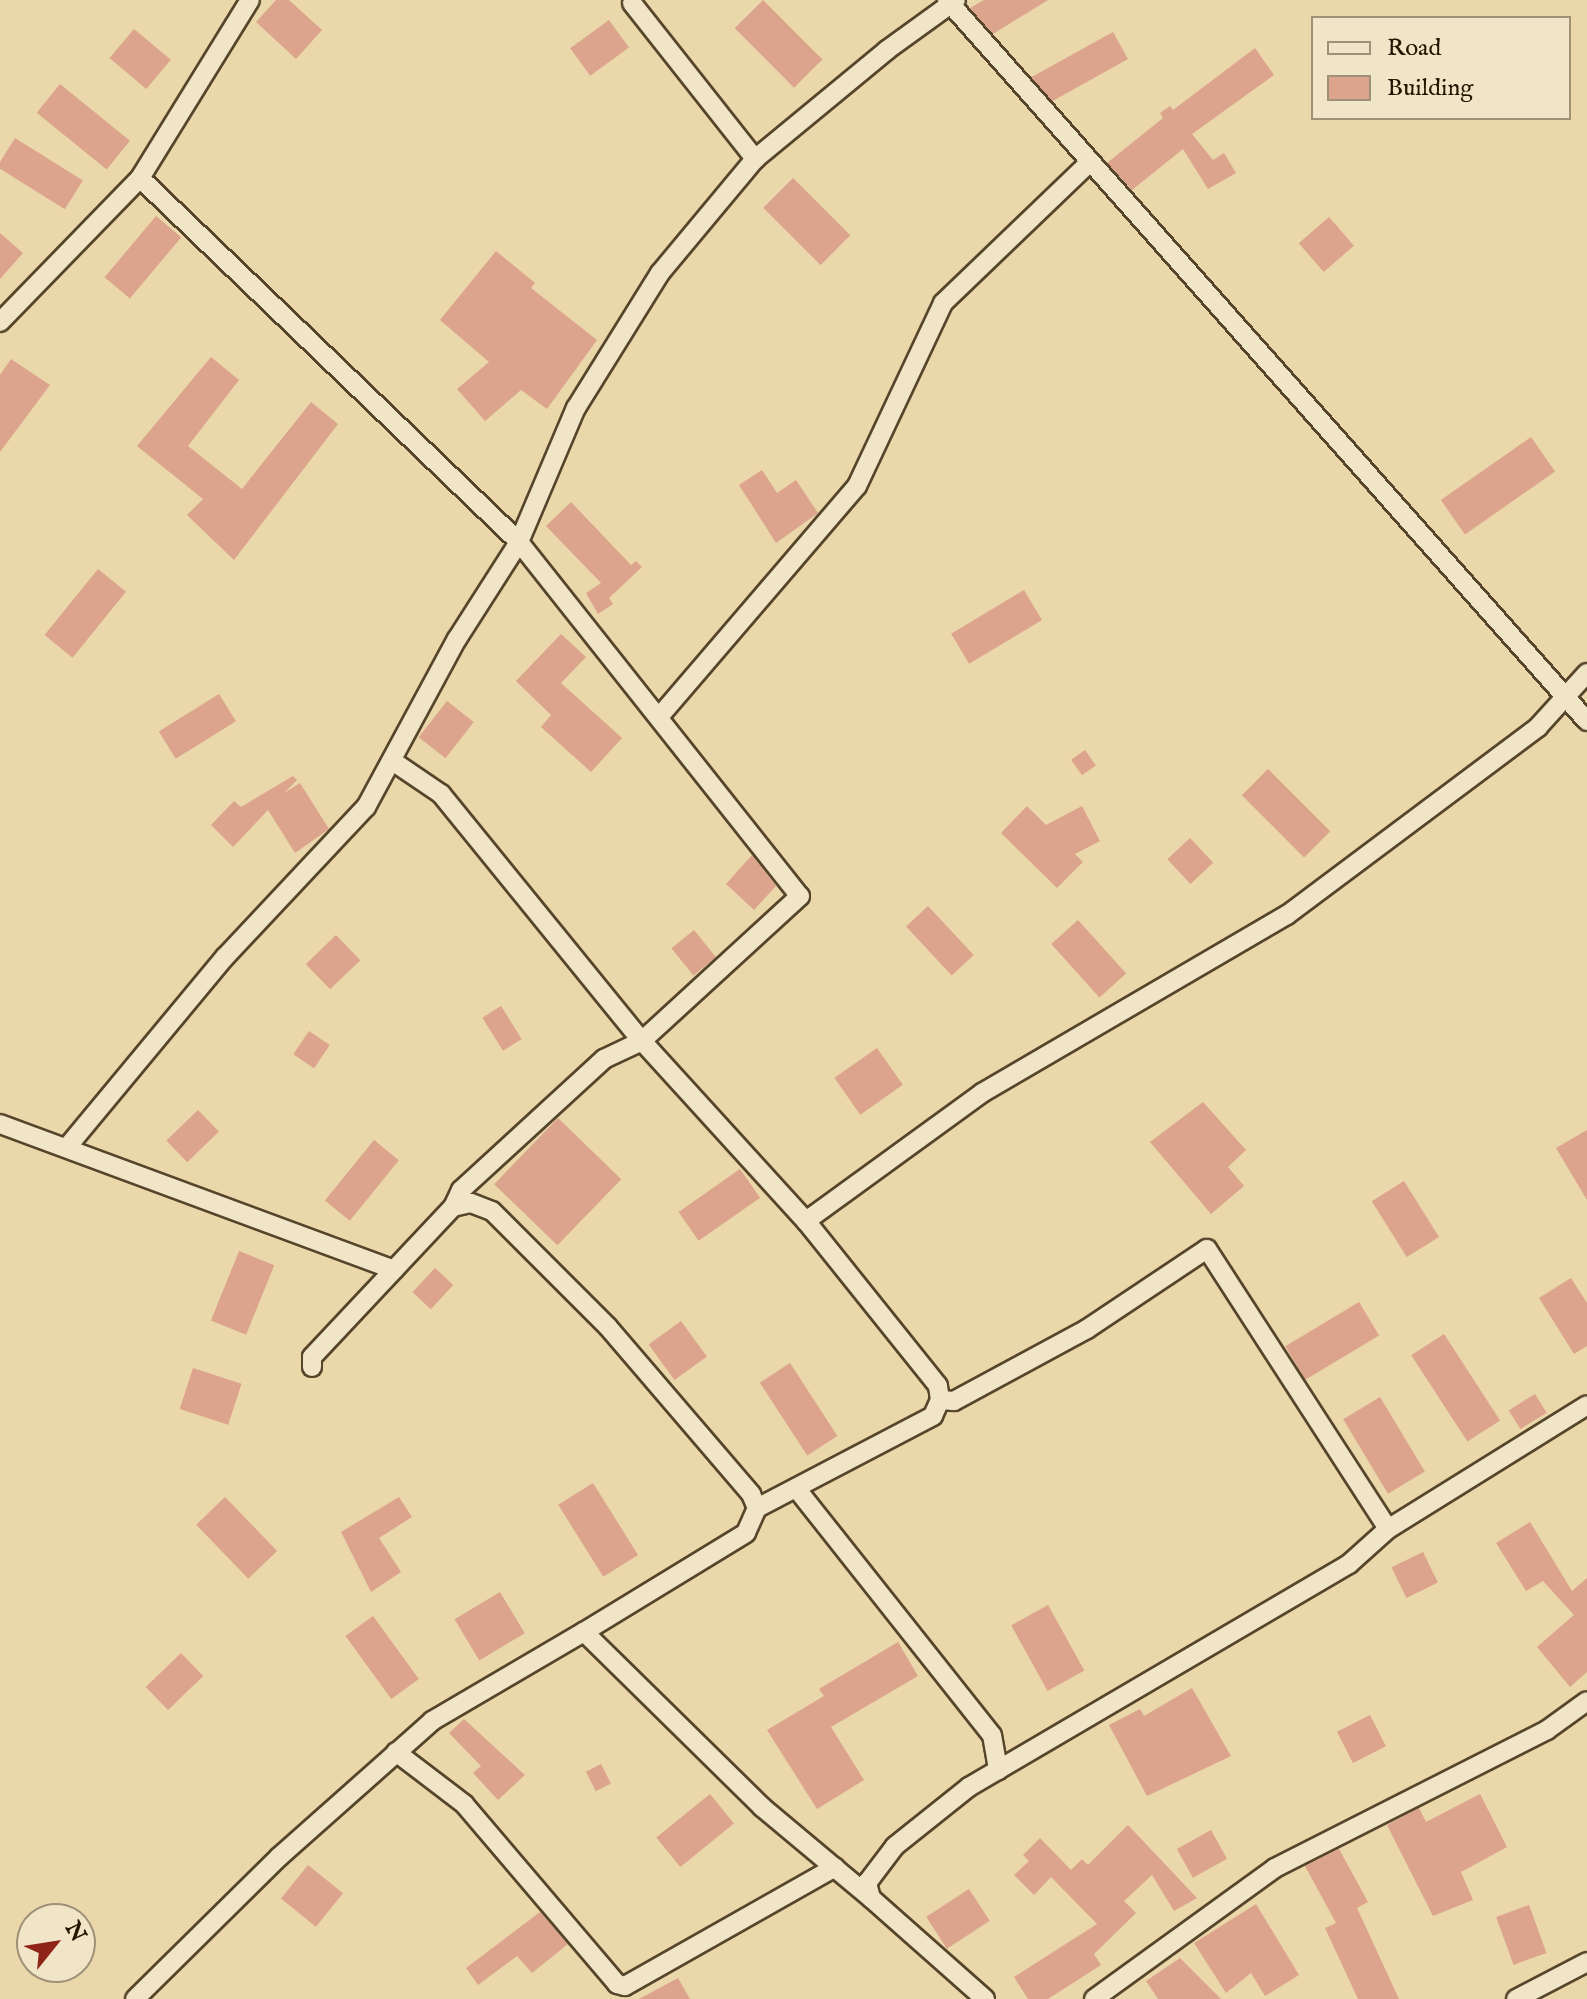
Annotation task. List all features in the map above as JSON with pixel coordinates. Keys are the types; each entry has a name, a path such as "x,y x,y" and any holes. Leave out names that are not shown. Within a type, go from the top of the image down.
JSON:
{"street":[{"path":"0,322 140,178 250,0"},
{"path":"68,1146 225,957 366,807 394,762 457,639 519,542 576,408 624,323 755,159 951,1 1090,162 1587,721"},
{"path":"632,3 755,159"},
{"path":"659,717 857,486 943,303 1090,162"},
{"path":"140,178 519,542 800,896 642,1041 604,1059 461,1190 453,1207 312,1357 312,1367"},
{"path":"806,1221 982,1093 1287,915 1538,727 1563,694 1587,673"},
{"path":"135,1999 279,1857 432,1721 746,1533 757,1508 933,1416 940,1400 938,1386 806,1221 642,1041 441,794 394,762"},
{"path":"0,1124 68,1146 394,1270"},
{"path":"453,1207 471,1203 492,1211 608,1327 751,1494 757,1508"},
{"path":"940,1400 954,1401 1087,1329 1207,1249 1388,1529"},
{"path":"871,1898 867,1883 895,1846 998,1770 1349,1564 1388,1529 1587,1405"},
{"path":"796,1488 992,1735 998,1770"},
{"path":"584,1632 762,1807 985,1999"},
{"path":"1094,1999 1275,1868 1547,1730 1587,1701"},
{"path":"396,1752 464,1804 617,1984 625,1986 835,1867"},
{"path":"1516,1999 1587,1962"}],"building":[{"path":"276,0 289,0 322,30 296,59 256,22"},
{"path":"763,0 822,59 794,88 735,28"},
{"path":"984,0 1048,0 993,34 970,8"},
{"path":"609,20 629,48 590,76 570,48"},
{"path":"134,29 171,60 146,89 110,58"},
{"path":"1113,32 1128,59 1046,105 1031,78"},
{"path":"1255,48 1274,75 1192,134 1213,160 1224,153 1236,173 1208,189 1183,149 1132,190 1107,163 1163,118 1160,113 1170,106 1173,110"},
{"path":"60,84 130,141 107,169 37,113"},
{"path":"15,138 83,180 65,209 0,169 0,162"},
{"path":"793,178 850,235 821,265 763,208"},
{"path":"156,216 181,237 130,298 105,277"},
{"path":"1329,217 1354,246 1324,272 1299,243"},
{"path":"0,233 23,253 0,279"},
{"path":"496,251 535,283 531,288 597,340 547,409 521,390 485,421 457,389 489,362 440,320"},
{"path":"211,357 239,380 188,446 242,489 311,402 338,424 234,560 187,515 203,499 137,446"},
{"path":"11,359 50,385 0,452 0,375"},
{"path":"1531,437 1555,471 1465,534 1441,500"},
{"path":"762,470 777,493 796,480 818,513 776,543 739,485"},
{"path":"571,502 631,565 636,561 642,567 609,598 613,604 598,614 586,593 601,583 546,526"},
{"path":"98,569 126,592 72,658 45,635"},
{"path":"1024,590 1042,620 969,664 951,634"},
{"path":"561,634 586,657 561,683 622,738 591,772 541,727 551,715 516,681"},
{"path":"219,694 236,721 176,759 159,732"},
{"path":"447,701 474,722 445,758 419,737"},
{"path":"1085,750 1096,766 1082,775 1071,760"},
{"path":"1268,769 1330,831 1304,857 1242,795"},
{"path":"293,776 297,780 284,793 300,783 329,829 295,853 268,810 233,847 211,825 234,801 241,807"},
{"path":"1027,806 1046,825 1082,806 1100,841 1075,854 1083,862 1057,888 1001,833"},
{"path":"1190,838 1213,863 1191,884 1167,859"},
{"path":"752,855 776,886 754,910 726,884"},
{"path":"928,906 974,955 952,975 906,926"},
{"path":"1078,920 1126,974 1099,998 1051,944"},
{"path":"694,930 716,957 693,975 671,948"},
{"path":"336,935 360,960 330,989 306,964"},
{"path":"501,1006 522,1039 503,1051 482,1018"},
{"path":"309,1031 330,1045 314,1068 293,1054"},
{"path":"877,1048 903,1085 860,1115 834,1078"},
{"path":"1203,1102 1246,1150 1228,1167 1244,1186 1211,1214 1150,1142"},
{"path":"198,1110 219,1132 187,1162 166,1141"},
{"path":"558,1118 621,1179 557,1245 494,1184"},
{"path":"1587,1130 1587,1200 1556,1148"},
{"path":"374,1140 399,1160 350,1221 325,1201"},
{"path":"740,1169 760,1198 699,1241 679,1212"},
{"path":"1404,1181 1439,1237 1407,1257 1372,1201"},
{"path":"239,1251 274,1265 246,1335 211,1321"},
{"path":"435,1268 453,1285 431,1309 412,1292"},
{"path":"1571,1278 1587,1303 1587,1346 1574,1354 1539,1298"},
{"path":"1359,1302 1379,1335 1305,1380 1285,1346"},
{"path":"681,1321 707,1357 675,1380 649,1345"},
{"path":"1444,1334 1500,1420 1467,1442 1411,1355"},
{"path":"790,1363 837,1436 807,1456 760,1383"},
{"path":"193,1368 242,1384 228,1425 180,1409"},
{"path":"1535,1394 1547,1413 1520,1429 1509,1410"},
{"path":"1380,1397 1425,1472 1388,1494 1343,1419"},
{"path":"593,1483 638,1555 603,1577 558,1505"},
{"path":"225,1497 277,1551 248,1579 196,1525"},
{"path":"399,1497 412,1517 379,1538 401,1572 371,1592 341,1532"},
{"path":"1530,1522 1572,1591 1587,1578 1587,1672 1570,1687 1537,1647 1574,1615 1543,1581 1526,1591 1496,1543"},
{"path":"1423,1552 1438,1583 1406,1598 1392,1567"},
{"path":"500,1592 525,1633 479,1660 455,1619"},
{"path":"1048,1605 1084,1671 1048,1691 1011,1625"},
{"path":"373,1616 419,1679 391,1699 345,1636"},
{"path":"898,1642 918,1676 831,1727 864,1780 817,1809 767,1730 824,1696 819,1689"},
{"path":"181,1653 203,1676 168,1710 146,1687"},
{"path":"1192,1688 1231,1756 1147,1796 1109,1725 1140,1709 1144,1716"},
{"path":"1370,1715 1386,1746 1353,1763 1337,1732"},
{"path":"464,1719 525,1775 498,1800 473,1773 481,1766 449,1733"},
{"path":"601,1764 611,1784 596,1791 586,1772"},
{"path":"710,1794 734,1824 680,1867 656,1837"},
{"path":"1480,1794 1507,1847 1461,1872 1473,1900 1433,1916 1387,1825 1419,1808 1426,1822"},
{"path":"1128,1825 1197,1898 1174,1911 1152,1875 1124,1901 1136,1913 1094,1954 1101,1965 1048,1999 1028,1999 1014,1977 1097,1924 1051,1877 1034,1895 1014,1875 1029,1861 1023,1855 1040,1838 1071,1870 1082,1859 1088,1865"},
{"path":"1211,1830 1227,1859 1193,1878 1177,1849"},
{"path":"1339,1849 1368,1902 1357,1908 1399,1999 1358,1999 1325,1928 1336,1923 1305,1866"},
{"path":"308,1865 343,1893 316,1927 281,1898"},
{"path":"969,1889 990,1921 947,1949 926,1917"},
{"path":"1256,1904 1299,1975 1265,1996 1251,1973 1226,1993 1194,1943"},
{"path":"1529,1905 1546,1953 1514,1965 1496,1917"},
{"path":"540,1912 568,1944 532,1973 517,1956 478,1985 466,1968"},
{"path":"1180,1958 1221,1999 1158,1999 1146,1981"},
{"path":"678,1978 690,1999 639,1999"}]}
